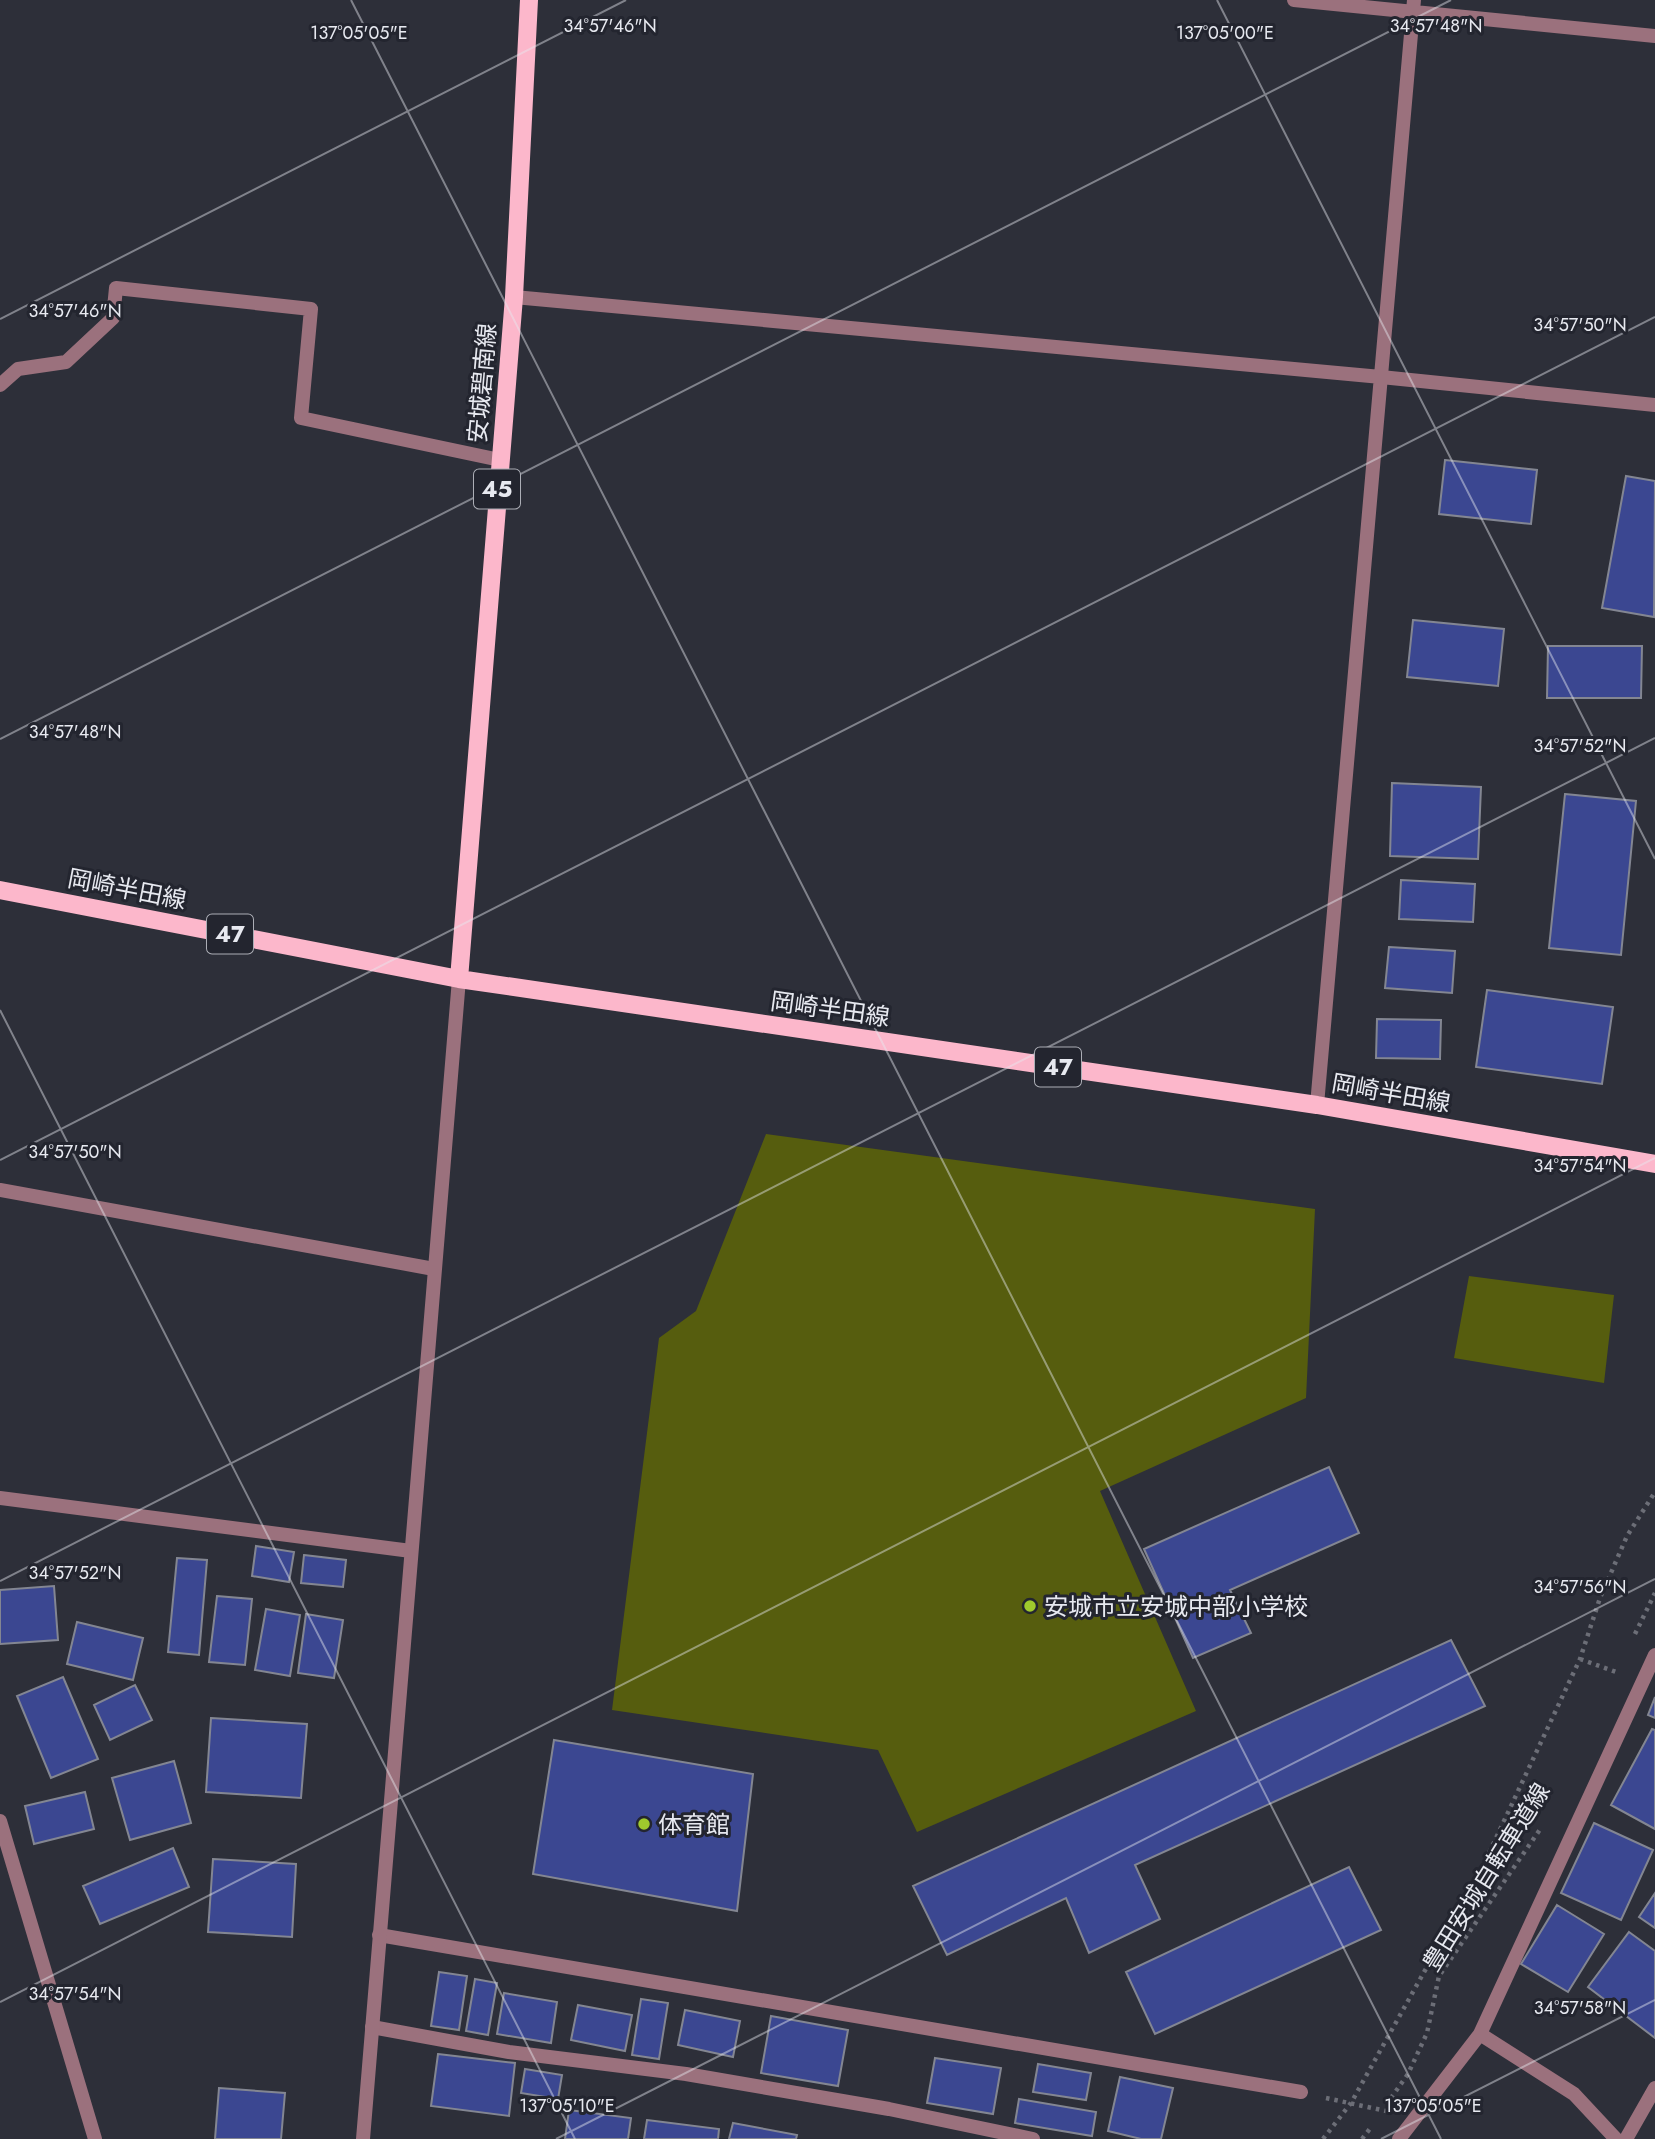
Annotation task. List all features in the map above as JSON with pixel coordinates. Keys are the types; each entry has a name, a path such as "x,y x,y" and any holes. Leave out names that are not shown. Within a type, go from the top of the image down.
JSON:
{"main road":[{"name":"安城碧南線","path":"459,978 513,297 529,0"},
{"name":"岡崎半田線","path":"0,890 459,978 1317,1105 1655,1164"}],"street":[{"path":"1294,0 1413,5 1655,36"},
{"path":"1317,1105 1413,5"},
{"path":"0,385 19,369 66,362 113,318 116,288 311,309 301,418 500,460"},
{"path":"513,297 1655,405"},
{"path":"363,2139 459,978"},
{"path":"0,1190 435,1269"},
{"path":"0,1498 411,1551"},
{"path":"1399,2139 1480,2034 1655,1654"},
{"path":"0,1821 95,2139"},
{"path":"379,1935 1301,2092"},
{"path":"372,2027 509,2052 699,2076 889,2109 1033,2139"},
{"path":"1480,2034 1574,2094 1616,2139"},
{"path":"1626,2139 1655,2088"}],"path":[{"path":"1323,2139 1351,2103 1481,1870 1580,1659 1600,1598 1627,1536 1655,1492"},
{"path":"1631,1642 1655,1593"},
{"path":"1580,1659 1617,1672"},
{"path":"1611,1684 1621,1662"},
{"name":"豊田安城自転車道線","path":"1362,2139 1408,2074 1427,2033 1439,1976 1542,1826"},
{"path":"1301,2092 1417,2117"}],"green space":[{"path":"766,1134 1315,1209 1306,1398 1100,1491 1196,1711 917,1832 878,1750 612,1710 659,1338 696,1311"},
{"path":"1469,1276 1614,1295 1604,1383 1454,1358"}],"building":[{"path":"1445,460 1537,470 1531,524 1439,514"},
{"path":"1626,476 1655,481 1654,617 1602,608"},
{"path":"1413,620 1504,629 1498,686 1407,677"},
{"path":"1548,646 1642,646 1641,698 1547,698"},
{"path":"1392,783 1481,787 1478,859 1390,856"},
{"path":"1565,794 1636,801 1621,955 1549,948"},
{"path":"1401,880 1475,884 1473,922 1399,919"},
{"path":"1389,947 1455,951 1452,993 1385,988"},
{"path":"1487,990 1613,1007 1602,1084 1476,1067"},
{"path":"1377,1019 1441,1020 1440,1059 1376,1058"},
{"path":"1329,1467 1359,1533 1230,1590 1251,1633 1193,1658 1144,1549"},
{"path":"256,1546 294,1552 289,1582 252,1576"},
{"path":"304,1555 346,1560 343,1587 301,1583"},
{"path":"177,1558 207,1560 199,1655 168,1652"},
{"path":"54,1586 58,1640 0,1644 0,1590"},
{"path":"217,1596 252,1599 245,1665 209,1662"},
{"path":"266,1609 300,1615 290,1676 255,1670"},
{"path":"306,1614 343,1620 334,1678 298,1673"},
{"path":"77,1622 143,1638 133,1680 67,1664"},
{"path":"1451,1640 1485,1706 1135,1865 1160,1919 1089,1953 1066,1898 947,1955 913,1886"},
{"path":"63,1677 98,1759 51,1778 17,1696"},
{"path":"135,1685 152,1720 110,1740 94,1705"},
{"path":"1655,1697 1655,1718 1648,1715"},
{"path":"211,1718 307,1724 301,1798 206,1792"},
{"path":"1652,1729 1655,1730 1655,1829 1611,1805"},
{"name":"体育館","path":"554,1740 753,1774 737,1911 533,1874"},
{"path":"174,1761 191,1823 130,1840 112,1778"},
{"path":"85,1792 94,1829 34,1844 25,1806"},
{"path":"1594,1823 1653,1850 1621,1920 1561,1893"},
{"path":"173,1848 189,1887 100,1924 83,1886"},
{"path":"213,1859 296,1864 292,1937 208,1932"},
{"path":"1349,1867 1381,1930 1155,2034 1126,1972"},
{"path":"1655,1893 1655,1928 1639,1917"},
{"path":"1557,1905 1604,1934 1568,1992 1521,1964"},
{"path":"1629,1932 1655,1951 1655,2038 1588,1987"},
{"path":"439,1972 467,1976 459,2030 431,2026"},
{"path":"475,1979 497,1983 488,2035 466,2031"},
{"path":"504,1993 557,2002 551,2043 497,2034"},
{"path":"641,1999 668,2003 659,2059 632,2055"},
{"path":"578,2005 632,2015 625,2051 571,2040"},
{"path":"685,2010 740,2021 733,2057 678,2045"},
{"path":"771,2016 848,2030 838,2086 761,2073"},
{"path":"438,2054 515,2063 509,2116 431,2106"},
{"path":"935,2058 1001,2068 993,2114 927,2103"},
{"path":"1038,2064 1091,2073 1086,2100 1033,2092"},
{"path":"525,2069 562,2075 558,2099 521,2093"},
{"path":"1120,2077 1173,2088 1161,2139 1141,2139 1108,2131"},
{"path":"219,2088 285,2093 281,2139 215,2139"},
{"path":"1019,2099 1096,2112 1092,2136 1015,2123"},
{"path":"569,2110 631,2118 628,2139 565,2139"},
{"path":"647,2120 719,2129 718,2139 644,2139"},
{"path":"733,2123 797,2135 796,2139 729,2139"}],"place":[{"name":"安城市立安城中部小学校","path":"1030,1606"},
{"name":"体育館","path":"644,1824"}]}
